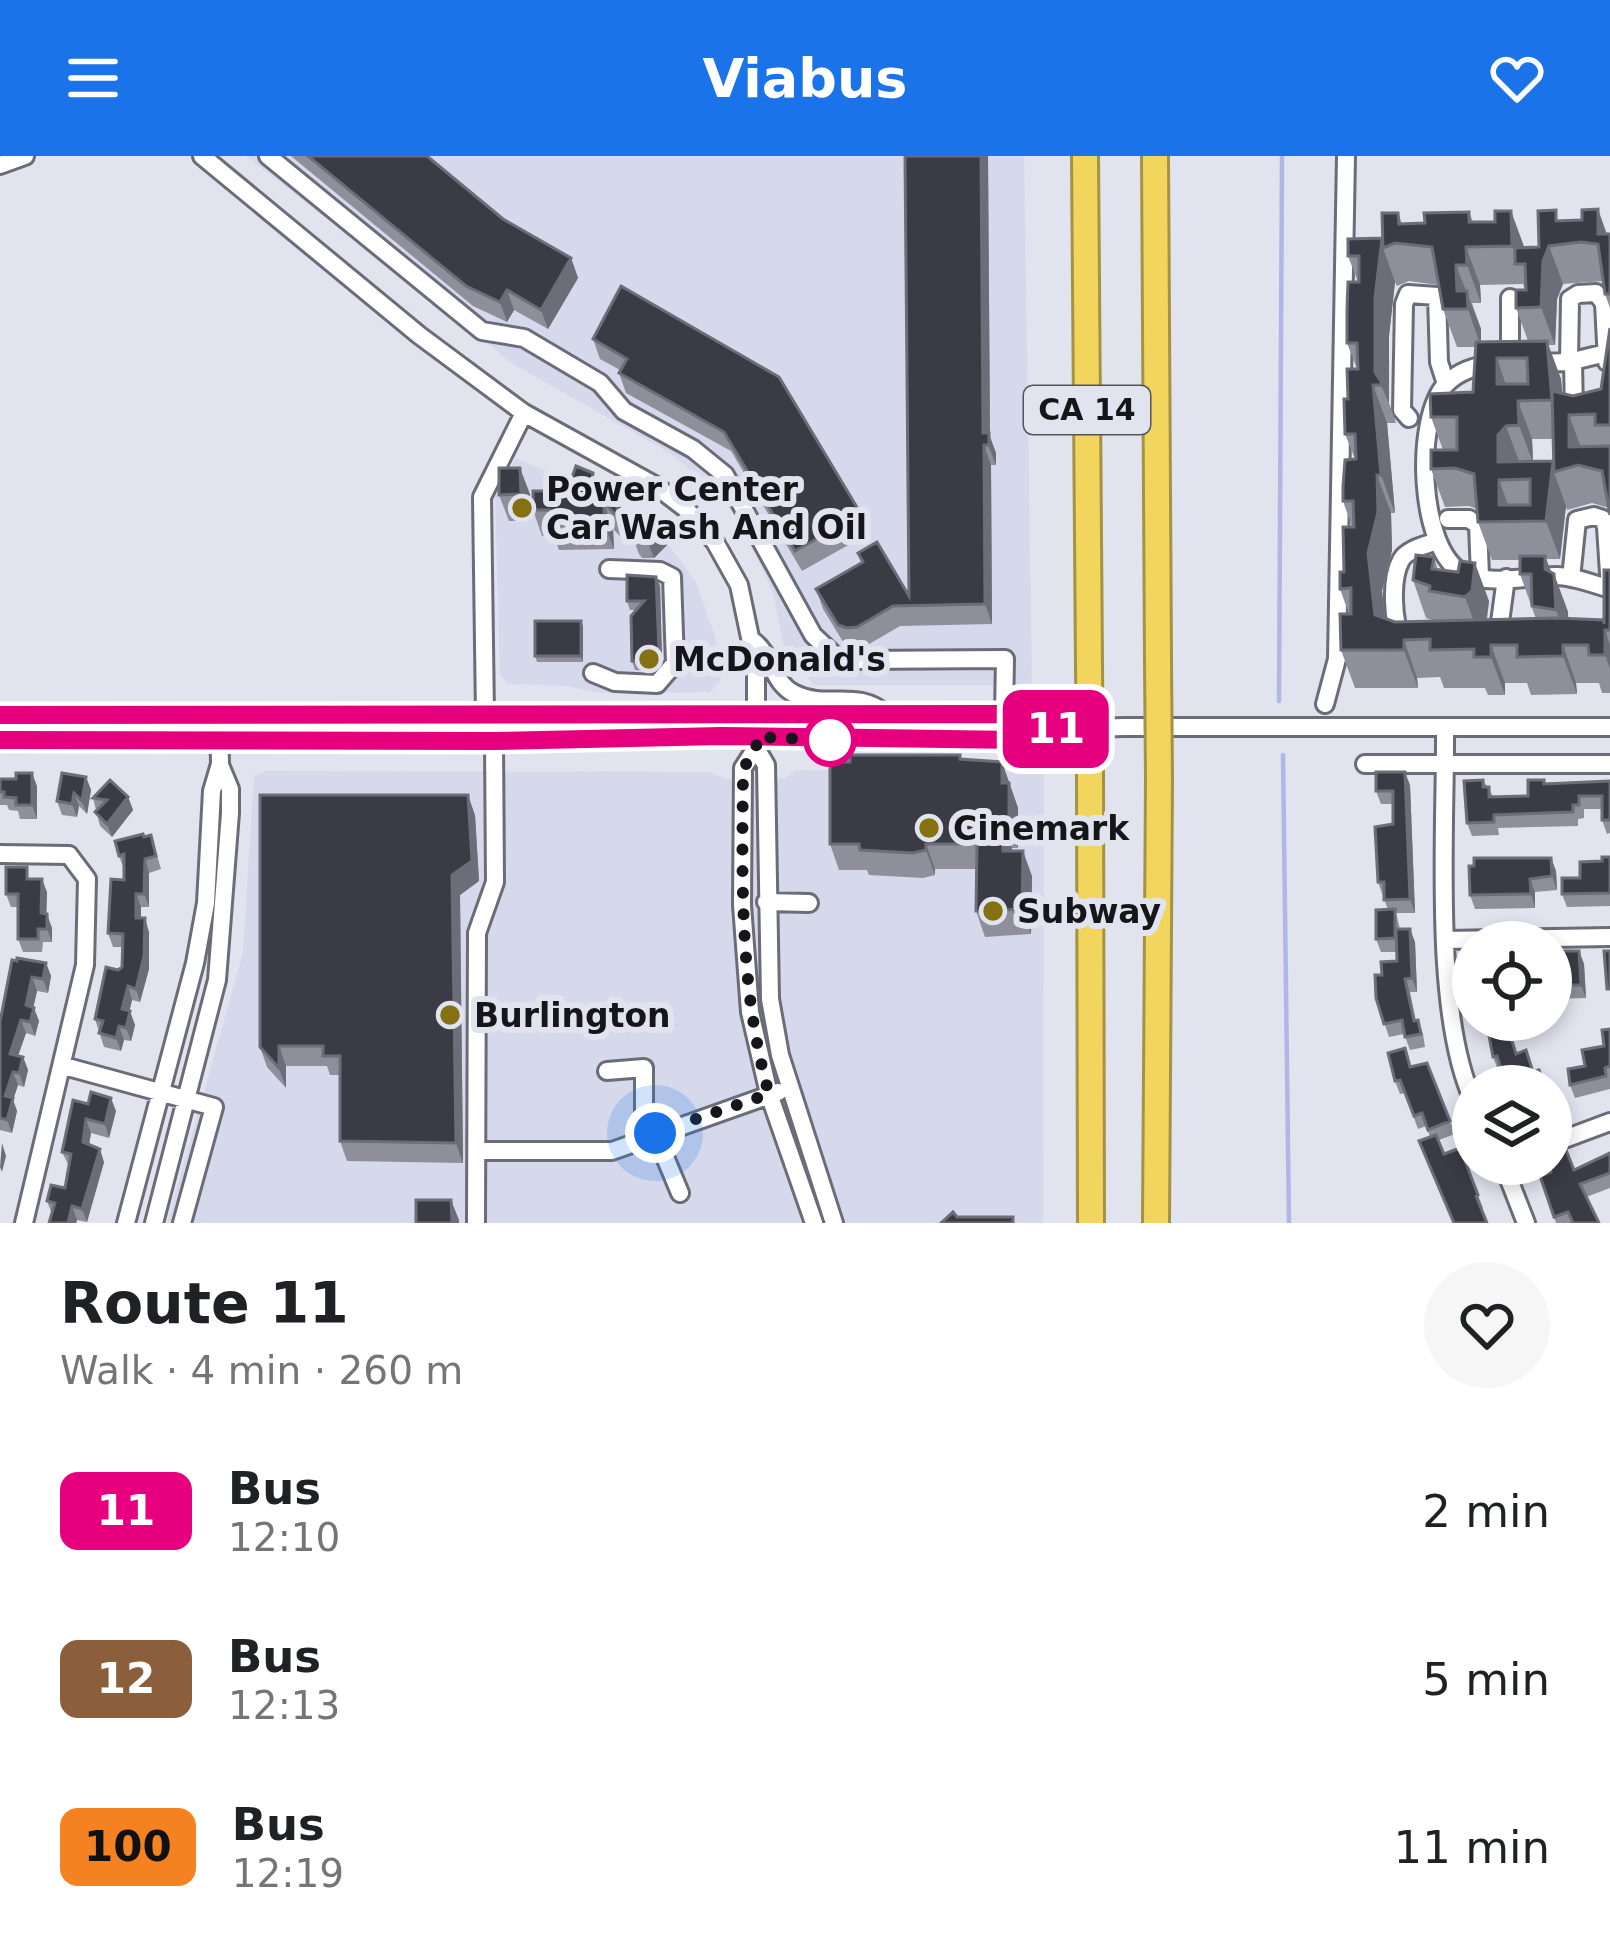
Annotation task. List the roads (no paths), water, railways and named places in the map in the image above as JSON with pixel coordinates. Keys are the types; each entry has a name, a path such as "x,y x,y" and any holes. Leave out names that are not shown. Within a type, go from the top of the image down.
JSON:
{"highway":[{"name":"CA 14","path":"1085,156 1091,1223"},
{"name":"CA 14","path":"1155,156 1156,1223"}],"street":[{"path":"0,165 25,156"},
{"path":"202,156 419,335 524,413 656,486 686,509 715,542 739,585 753,640 756,743 743,769 742,904 750,1012 769,1094 817,1223"},
{"path":"268,156 482,332 524,338 586,374 624,411 694,449 725,475 822,647 853,660 1005,659 1004,714"},
{"path":"1325,704 1337,659 1346,156"},
{"path":"1409,418 1402,410 1406,296 1436,293 1439,362 1446,384"},
{"path":"1585,421 1574,416 1568,310 1570,299 1578,294 1602,297 1607,389"},
{"path":"1510,298 1510,364"},
{"path":"1403,348 1439,362"},
{"path":"1571,578 1577,520 1603,519 1610,589 1571,578 1464,573 1442,554 1426,468 1430,412 1446,384 1477,364 1571,362 1608,353"},
{"path":"1477,364 1477,388"},
{"path":"485,716 482,497 524,413"},
{"path":"1422,648 1403,643 1398,631 1399,565 1408,553 1439,528 1469,519 1478,525 1480,576"},
{"path":"593,674 615,682 656,684 675,663 672,577 661,571 609,569"},
{"path":"1486,649 1500,632 1506,578"},
{"path":"753,640 779,682 793,693 873,702 887,715"},
{"path":"0,715 1004,714 1057,729 1610,728"},
{"path":"126,1223 200,939 212,791 220,764 219,715"},
{"path":"1445,727 1446,940 1452,1015 1464,1065"},
{"path":"0,740 756,743 1020,740 1057,729"},
{"path":"476,1223 477,933 495,882 494,741"},
{"path":"756,743 766,765 770,999 790,1089 834,1223"},
{"path":"154,1223 217,980 230,789 220,764"},
{"path":"1365,764 1610,764"},
{"path":"0,854 69,855 86,879 85,965 25,1223"},
{"path":"766,902 809,903"},
{"path":"1446,940 1610,937"},
{"path":"64,1066 214,1107 182,1223"},
{"path":"607,1071 644,1068 644,1120 680,1192"},
{"path":"478,1151 612,1151 790,1089"},
{"path":"1572,1136 1610,1122"},
{"path":"1511,1185 1526,1223"}],"waterway":[{"path":"1279,701 1282,156"},
{"path":"1283,755 1289,1223"}],"place":[{"name":"Power Center Car Wash And Oil","path":"522,508"},
{"name":"McDonald's","path":"649,659"},
{"name":"Cinemark","path":"929,828"},
{"name":"Subway","path":"993,911"},
{"name":"Burlington","path":"450,1015"}]}
